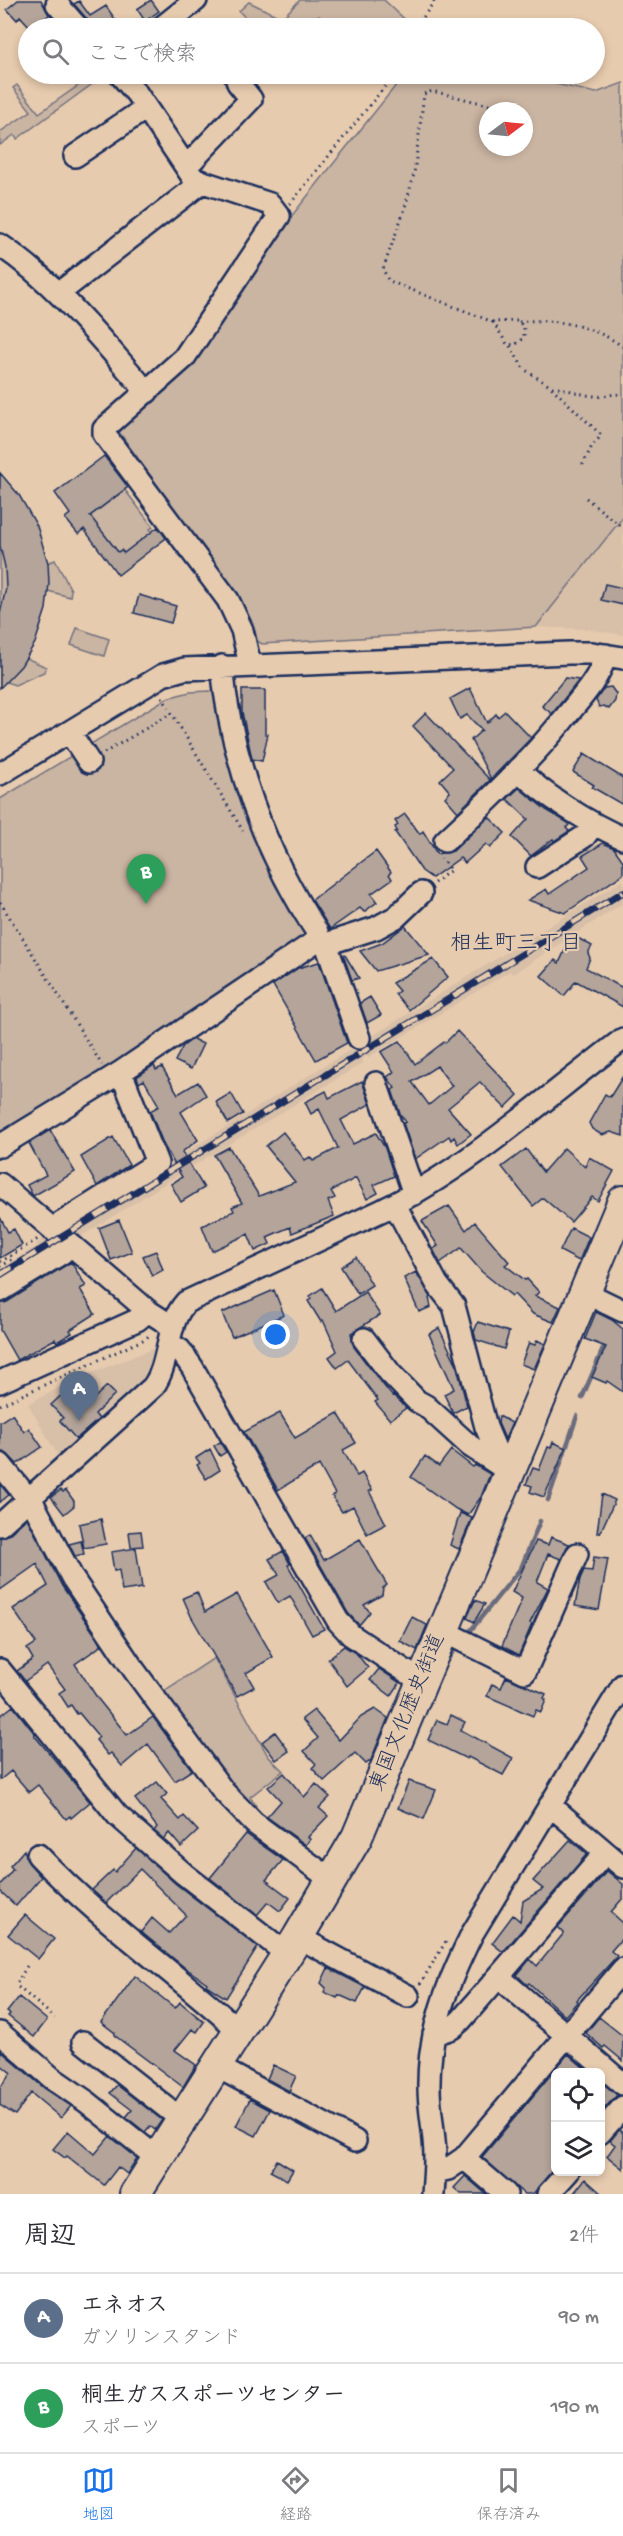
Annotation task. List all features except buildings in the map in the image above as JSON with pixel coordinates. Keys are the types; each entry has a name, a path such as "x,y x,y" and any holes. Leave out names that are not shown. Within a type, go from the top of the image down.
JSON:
{"highway":[{"name":"東国文化歴史街道","path":"135,2194 333,1881 367,1815 507,1469 586,1293 623,1201"}],"street":[{"path":"174,18 196,0"},
{"path":"57,4 69,18"},
{"path":"128,84 194,179 270,204 279,216 184,358 104,429 104,434 228,600 242,630 250,665"},
{"path":"186,166 251,99 239,84"},
{"path":"75,156 146,108"},
{"path":"59,293 201,183"},
{"path":"0,245 24,261 59,293 147,392"},
{"path":"0,774 163,675 184,669 558,653 592,653 615,657 520,771 442,849"},
{"path":"222,666 230,721 248,790 288,886 323,942 359,1038"},
{"path":"70,733 89,762"},
{"path":"520,771 553,797 594,824 623,838"},
{"path":"537,867 585,836 594,824"},
{"path":"0,1146 323,942 376,928 396,917 421,893"},
{"path":"0,1525 142,1398 158,1379 161,1328 190,1299 414,1194 465,1160 623,1039"},
{"path":"48,1233 157,1163 114,1072"},
{"path":"376,1083 414,1194"},
{"path":"0,1184 48,1233 70,1245 161,1328 180,1350 192,1367 311,1576 346,1631 422,1682"},
{"path":"395,1204 437,1284 454,1306 486,1427 507,1469"},
{"path":"0,1291 70,1245"},
{"path":"586,1293 623,1311"},
{"path":"0,1382 136,1320 161,1328"},
{"path":"364,1339 390,1373 417,1401 426,1406 470,1446 507,1469"},
{"path":"0,1464 44,1521 73,1579 157,1703 164,1709 236,1806 254,1823 333,1881"},
{"path":"443,1631 525,1672 577,1554"},
{"path":"0,1670 117,1815 184,1874 292,1946 408,1996"},
{"path":"433,2194 435,2156 429,2085 434,2034 452,1974 472,1935 623,1685"},
{"path":"551,1806 623,1867"},
{"path":"434,2034 456,2025 500,1978 605,1853"},
{"path":"38,1855 67,1886 238,2030"},
{"path":"435,2172 448,2169 464,2158 623,1969"},
{"path":"500,1978 623,2084"},
{"path":"0,2033 52,2078 87,2102 157,2158"},
{"path":"83,2042 181,2119"},
{"path":"216,2066 356,2141"},
{"path":"605,2127 623,2107"},
{"path":"464,2158 506,2194"},
{"path":"548,2194 564,2176"}],"path":[{"path":"423,18 435,0"},
{"path":"279,216 387,84"},
{"path":"479,102 432,91 424,94 414,174 404,211 383,269 388,280 493,322 514,320 519,322 524,327 524,338 518,344 509,344"},
{"path":"519,322 551,321 574,326 612,339 623,347"},
{"path":"493,322 525,369 551,387 600,434 581,468"},
{"path":"551,387 578,391 597,397 610,393 623,394"},
{"path":"586,498 623,528"},
{"path":"162,697 245,834"},
{"path":"89,762 172,713"},
{"path":"421,893 451,870 442,849"},
{"path":"0,902 114,1072"},
{"path":"0,1262 48,1233"},
{"path":"0,1267 13,1259 11,1256"},
{"path":"0,1405 145,1339 161,1328"},
{"path":"27,1966 17,1983 18,1986 55,2018"}],"shaded area":[{"path":"300,0 384,0 403,18 322,18 319,16 282,18"},
{"path":"249,2 282,18 246,18 239,11"},
{"path":"623,83 623,517 536,627 262,644 254,639 235,593 119,432 397,84 556,84 596,93"},
{"path":"81,84 92,84 17,139 14,135 0,145 0,132 31,111 13,88 17,85 39,113"},
{"path":"0,473 30,515 47,563 55,560 71,590 70,597 48,591 40,629 26,658 46,667 44,672 15,685 6,682 0,687"},
{"path":"125,490 153,527 150,529 152,532 124,553 121,550 118,552 90,516"},
{"path":"623,517 623,635 586,629 536,627"},
{"path":"77,628 109,639 104,656 71,645"},
{"path":"190,692 217,693 230,767 273,873 310,941 9,1131 7,1128 0,1132 0,799 167,698"},
{"path":"623,880 623,903 513,974 510,971 369,1057 367,1055 363,1063 80,1237 67,1226"},
{"path":"45,1238 58,1250 0,1286 1,1269 37,1246 36,1244"},
{"path":"160,1346 146,1382 60,1459 28,1404 72,1381"},
{"path":"214,1658 268,1756 283,1771 250,1797 256,1806 248,1814 158,1695"}],"waterway":[{"path":"582,1398 606,1342"},
{"path":"548,1500 577,1416"},
{"path":"467,1635 521,1568 540,1521"},
{"path":"443,1666 457,1646"}],"railway":[{"path":"0,1275 623,892"}],"place":[{"name":"桐生ガススポーツセンター","path":"146,904"},
{"name":"エネオス","path":"79,1421"}],"district":[{"name":"相生町三丁目","path":"516,945"}]}
